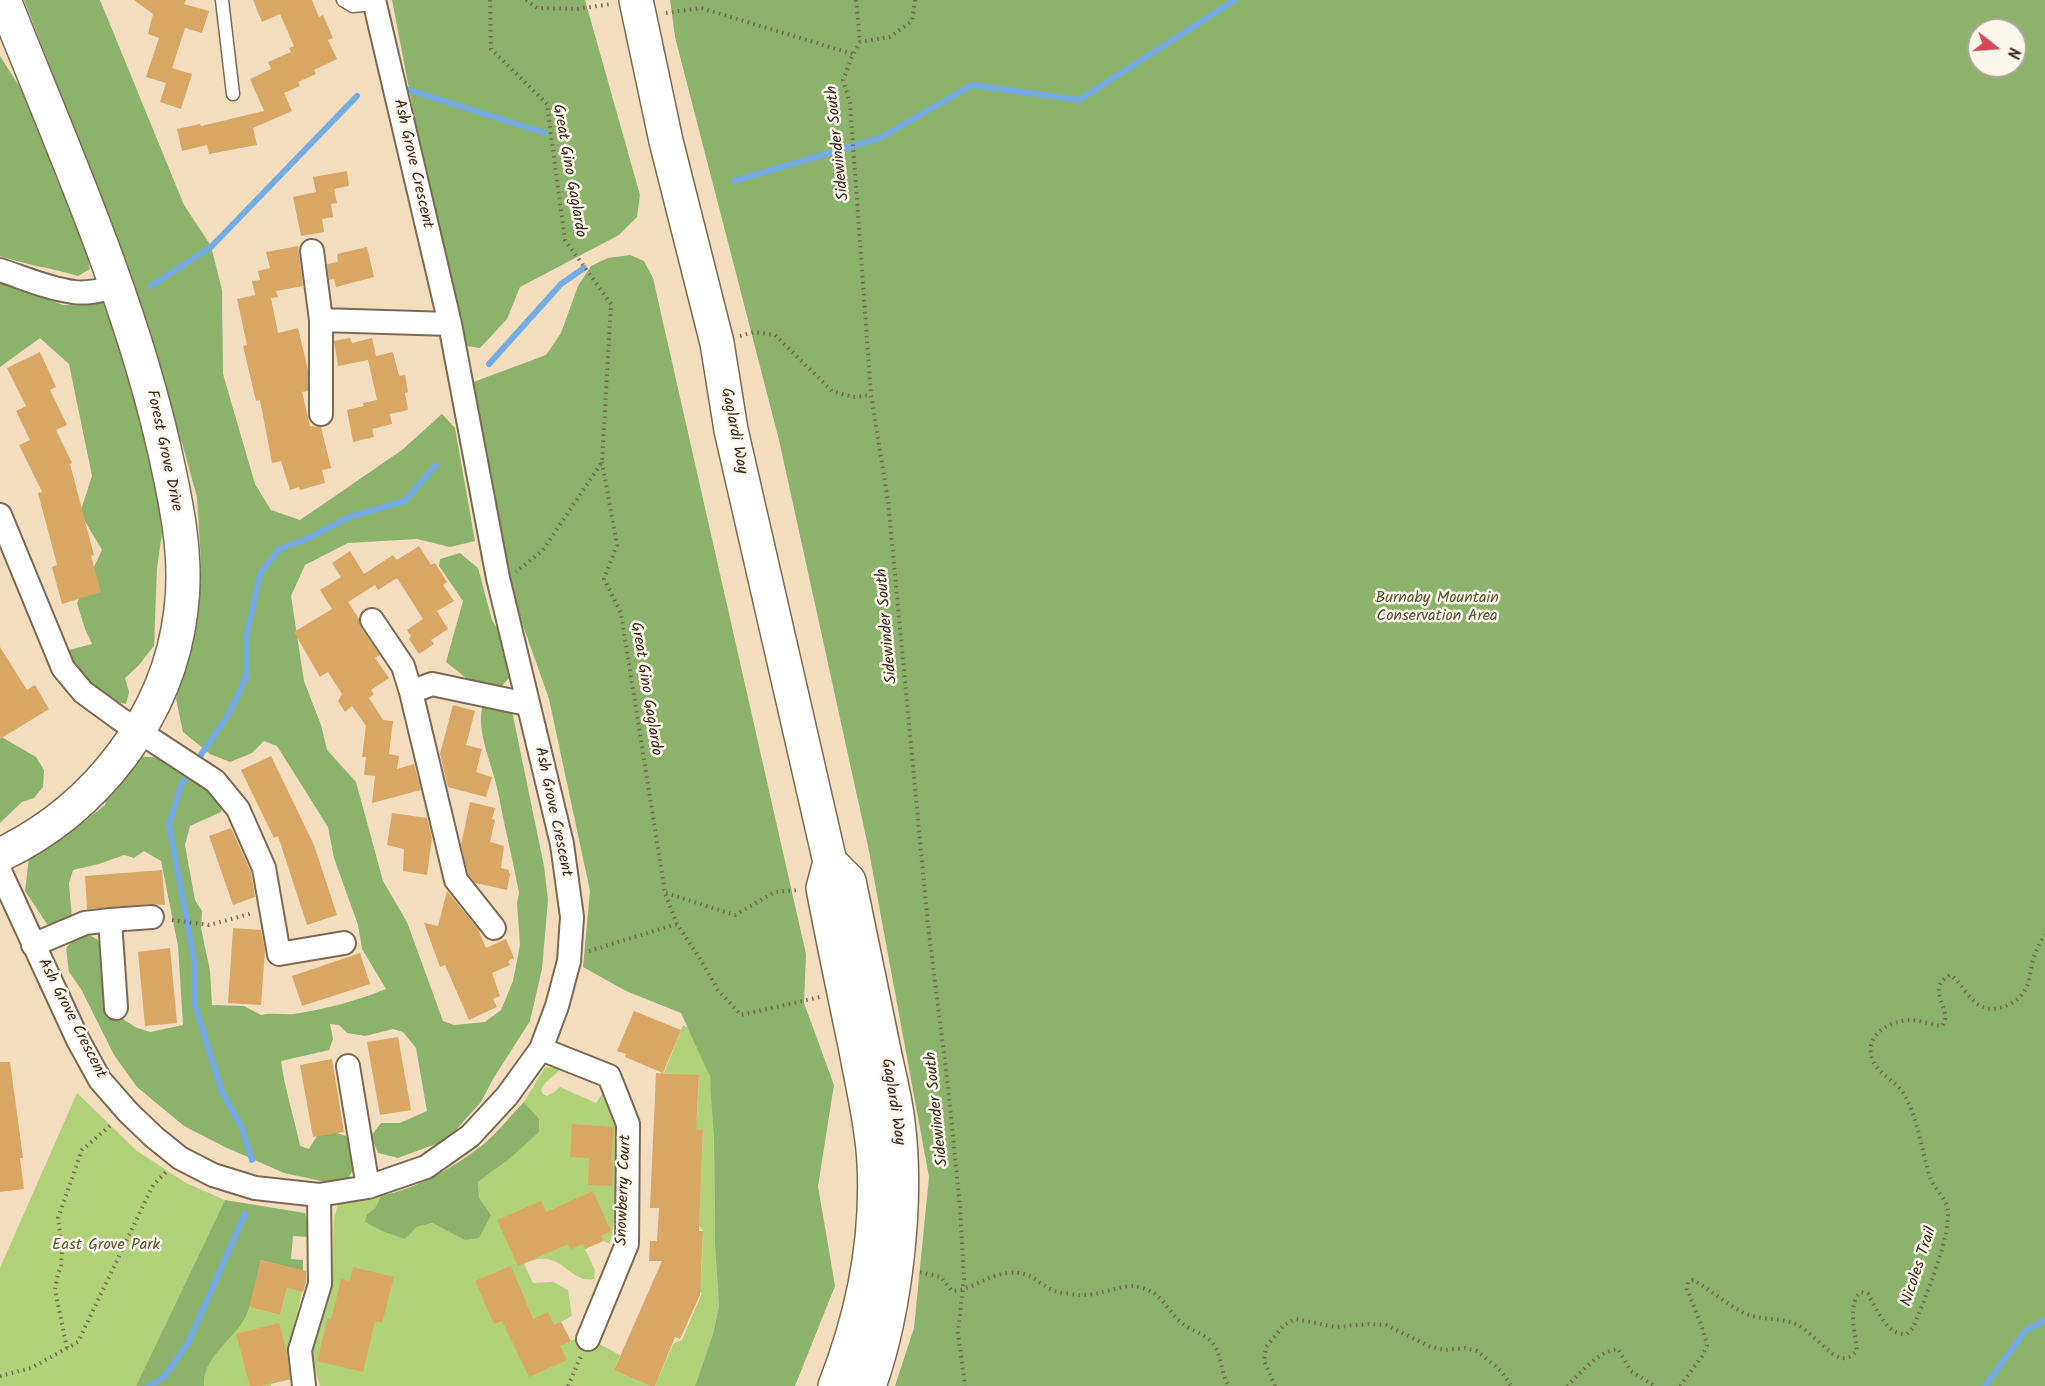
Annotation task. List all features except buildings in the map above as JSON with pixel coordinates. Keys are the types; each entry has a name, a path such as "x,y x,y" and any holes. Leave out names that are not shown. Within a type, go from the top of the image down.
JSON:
{"main road":[{"name":"Forest Grove Drive","path":"0,855 16,848 59,820 87,796 116,763 139,731 170,661 181,610 183,549 174,492 151,392 117,287 4,0"},
{"name":"Gaglardi Way","path":"637,6 666,141 717,344 731,430 826,875 867,1107 874,1163 873,1223 867,1274 859,1314 835,1386"},
{"name":"Gaglardi Way","path":"826,875 849,881 898,1122 902,1195 896,1269 892,1297 869,1386"}],"street":[{"name":"Ash Grove Crescent","path":"0,871 78,1040 100,1080 123,1107 154,1137 180,1158 213,1175 255,1188 319,1195 368,1187 426,1167 470,1136 507,1096 541,1049 557,1006 570,951 572,917 562,844 498,578 450,324 374,2"},
{"path":"312,251 321,320 321,414"},
{"path":"0,270 76,293 117,287"},
{"path":"321,320 450,324"},
{"path":"0,515 63,668 83,692 215,781 238,809 264,868 279,954 344,943"},
{"path":"372,620 403,666 456,880 494,928"},
{"path":"411,692 432,684 527,704"},
{"path":"33,945 85,923 152,917"},
{"path":"110,920 116,1008"},
{"name":"Snowberry Court","path":"541,1049 609,1076 628,1124 627,1244 588,1339"},
{"path":"348,1066 368,1187"},
{"path":"304,1386 300,1350 320,1284 319,1195"}],"lane":[{"path":"222,0 233,94"},
{"name":"Ash Grove Crescent","path":"343,0 353,6 374,2"}],"path":[{"name":"Great Gino Gaglardo","path":"489,0 491,49 547,104 565,240 611,304 602,462 617,544 604,579 621,613 665,893 677,924 718,990 741,1015 815,998"},
{"path":"526,0 537,8 637,6 701,8 853,54"},
{"path":"856,0 860,42 890,37 912,21 915,0"},
{"name":"Sidewinder South","path":"860,42 843,80 850,103 872,395 888,501 928,925 960,1207 964,1279 958,1333 965,1386"},
{"path":"717,344 754,332 775,335 832,391 853,397 872,395"},
{"path":"498,578 519,572 543,550 602,462"},
{"path":"665,893 735,915 775,892 826,875"},
{"path":"178,921 209,925 271,908"},
{"path":"570,951 592,951 677,924"},
{"name":"Nicoles Trail","path":"1680,1386 1703,1355 1707,1345 1687,1289 1688,1282 1693,1280 1744,1313 1761,1319 1795,1323 1807,1330 1840,1358 1849,1358 1857,1350 1853,1305 1856,1296 1861,1292 1868,1294 1891,1329 1899,1335 1907,1334 1913,1328 1941,1252 1947,1224 1947,1206 1929,1177 1921,1143 1905,1095 1880,1071 1874,1061 1871,1049 1873,1038 1882,1028 1911,1020 1942,1026 1946,1017 1939,997 1939,986 1944,978 1950,975 1975,1002 1984,1008 1999,1008 2014,1001 2025,991 2033,958 2045,935"},
{"path":"66,1348 55,1290 61,1267 62,1248 58,1218 82,1150 111,1126 123,1107"},
{"path":"0,1376 31,1368 78,1342 153,1185 180,1158"},
{"path":"896,1269 925,1272 941,1277 952,1291 963,1290 986,1278 1016,1272 1032,1275 1057,1292 1076,1295 1095,1295 1132,1286 1143,1288 1155,1294 1182,1324 1205,1337 1215,1346 1221,1369 1229,1386"},
{"path":"1275,1386 1264,1361 1266,1347 1284,1325 1295,1319 1336,1327 1386,1325 1431,1347 1445,1350 1465,1347 1477,1351 1501,1371 1511,1386"},
{"path":"568,1386 588,1339"},
{"path":"1567,1386 1595,1360 1610,1350 1618,1349 1631,1371 1654,1386"}],"green space":[{"path":"24,0 100,0 184,205 211,246 222,290 223,374 255,484 271,510 300,520 402,450 442,414 455,428 475,541 450,547 417,539 348,543 305,565 291,596 304,681 321,725 327,750 356,782 383,881 407,922 443,1021 454,1025 485,1022 501,1010 513,981 520,945 517,903 519,893 481,725 483,705 512,711 544,866 548,900 542,969 530,1021 481,1102 447,1140 398,1158 378,1153 371,1136 381,1123 400,1123 427,1111 416,1048 403,1032 393,1029 365,1036 347,1033 339,1025 330,1024 333,1039 329,1050 281,1061 300,1146 309,1149 318,1134 331,1131 349,1137 356,1164 348,1179 335,1184 284,1173 184,1126 137,1087 114,1055 81,989 69,972 66,949 75,936 88,935 103,947 111,1011 135,1027 150,1032 183,1025 178,946 161,861 144,851 134,858 124,855 73,870 69,883 72,919 65,927 47,924 25,891 30,850 35,844 85,821 105,805 110,779 135,756 162,758 226,785 221,812 190,826 185,845 195,900 202,911 201,928 210,971 212,1005 244,1006 261,1015 294,1014 341,1004 386,989 362,949 358,925 334,858 328,827 277,746 264,741 252,753 230,762 210,754 183,732 176,699 194,634 201,563 197,497 182,443 120,334 83,152"},
{"path":"392,0 585,0 640,195 637,217 619,235 520,287 507,319 480,348 460,345 457,304 424,167"},
{"name":"Burnaby Mountain Conservation Area","path":"670,0 2045,0 2045,1386 895,1386 914,1328 929,1177 868,846 779,440 675,37"},
{"path":"0,56 44,125 56,178 81,222 90,269 78,276 0,256"},
{"path":"630,255 644,261 653,278 806,954 804,1003 834,1085 818,1186 835,1286 795,1386 695,1386 713,1334 719,1306 710,1077 681,1013 626,991 583,967 590,891 549,699 494,543 468,384 546,355 561,333 578,286 591,266 608,258"},
{"path":"0,281 63,305 103,303 144,404 167,499 157,568 154,646 125,678 129,692 126,704 116,702 77,674 69,650 92,644 77,603 102,550 80,513 92,476 69,364 40,338 0,367"},
{"path":"460,553 478,568 492,620 512,653 509,678 501,687 470,681 446,662 463,601 439,566 440,559"},
{"path":"0,736 36,757 44,770 43,787 34,798 22,802 0,823"},
{"path":"683,1025 690,1029 710,1077 713,1102 715,1245 719,1306 713,1334 695,1386 655,1386 673,1344 682,1340 702,1293 661,1278 701,1277 703,1231 699,1225 703,1130 690,1129 697,1118 699,1076 664,1073"},
{"path":"545,1067 562,1068 545,1083 541,1090 543,1094 547,1096 560,1087 596,1103 605,1090 617,1107 615,1217 610,1244 603,1241 585,1249 595,1270 594,1279 578,1277 556,1262 547,1259 537,1259 524,1264 533,1283 553,1282 568,1290 572,1316 561,1322 570,1341 577,1338 597,1343 620,1355 614,1370 650,1386 320,1386 311,1358 332,1271 334,1218 338,1204 381,1196 375,1208 367,1214 405,1239 417,1227 432,1223 465,1240 491,1215 479,1197 478,1182 508,1160 539,1119 524,1102"},
{"name":"East Grove Park","path":"77,1093 137,1151 186,1183 225,1200 136,1386 0,1386 0,1268"},
{"path":"524,1102 539,1119 539,1132 508,1160 478,1182 479,1197 491,1215 479,1238 465,1240 432,1223 417,1227 405,1239 365,1222 367,1214 375,1208 381,1196 409,1188 436,1176 461,1160 490,1138"},
{"path":"225,1200 305,1213 311,1237 293,1236 291,1259 303,1260 303,1271 261,1260 246,1316 212,1359 205,1376 204,1386 136,1386"},
{"path":"287,1288 302,1292 287,1355 293,1379 271,1384 271,1386 204,1386 211,1360 241,1322 249,1307 280,1315"}],"waterway":[{"path":"734,181 880,138 972,85 1079,100 1235,0"},
{"path":"409,90 545,133"},
{"path":"151,286 211,247 357,96"},
{"path":"489,364 561,284 584,268"},
{"path":"196,762 230,712 247,674 246,638 260,574 279,549 309,538 349,517 405,501 436,465"},
{"path":"191,771 181,785 169,825 194,959 194,1002 222,1092 242,1128 252,1160"},
{"path":"149,1386 164,1377 188,1343 245,1214"},
{"path":"1985,1386 2025,1331 2045,1320"}]}
